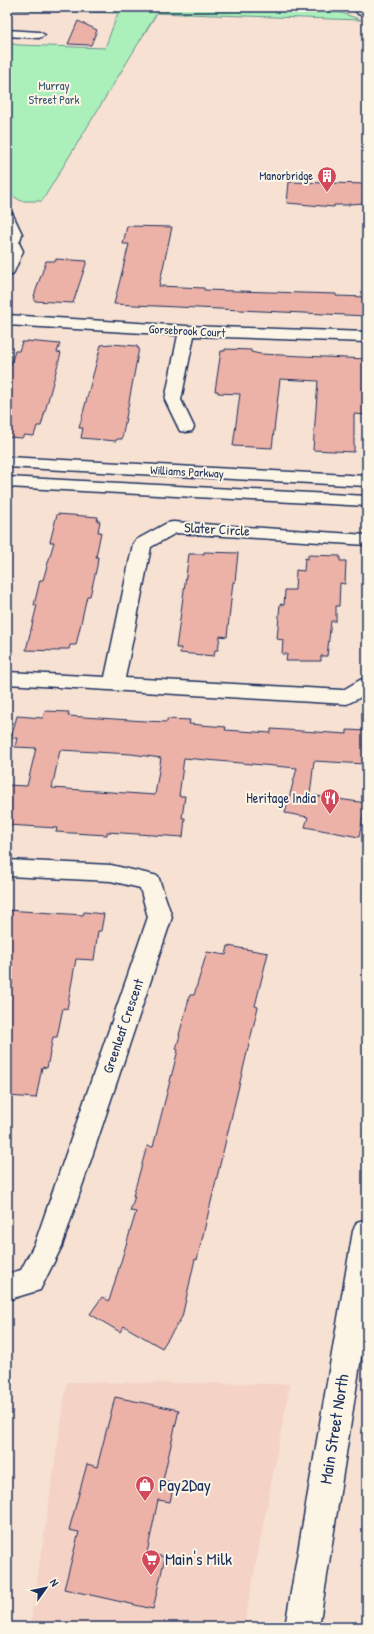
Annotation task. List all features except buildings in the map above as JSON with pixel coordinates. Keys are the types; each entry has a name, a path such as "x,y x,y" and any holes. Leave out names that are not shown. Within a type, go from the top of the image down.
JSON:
{"street":[{"path":"358,7 362,12 367,13"},
{"path":"7,33 39,35"},
{"path":"7,216 15,234 12,243 16,251 7,272"},
{"name":"Gorsebrook Court","path":"7,320 187,331 367,337"},
{"path":"186,427 173,400 187,331"},
{"name":"Williams Parkway","path":"7,462 367,481"},
{"name":"Williams Parkway","path":"7,482 367,501"},
{"name":"Slater Circle","path":"114,684 142,544 173,527 367,540"},
{"path":"7,678 347,697 367,685"},
{"name":"Greenleaf Crescent","path":"7,868 112,873 150,882 160,917 48,1246 30,1281 7,1287"},
{"name":"Main Street North","path":"302,1627 367,1231"}],"shaded area":[{"path":"67,1382 290,1384 244,1627 30,1627"}],"green space":[{"name":"Murray Street Park","path":"7,7 282,7 342,13 361,20 157,13 42,201 21,201 7,192 7,43 19,45 105,48 118,13 7,10"}],"place":[{"name":"Manorbridge","path":"327,193"},
{"name":"Heritage India","path":"330,815"},
{"name":"Pay2Day","path":"145,1502"},
{"name":"Main's Milk","path":"151,1576"}]}
